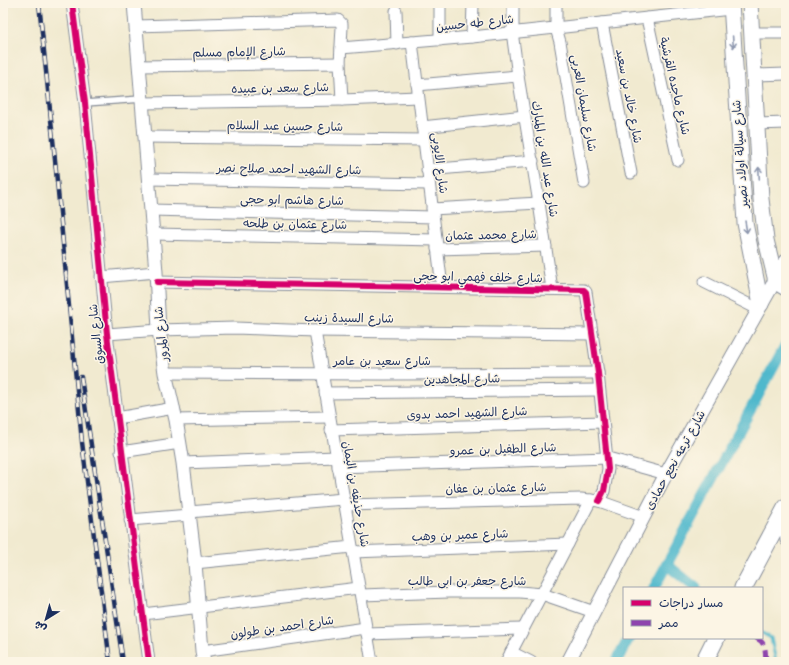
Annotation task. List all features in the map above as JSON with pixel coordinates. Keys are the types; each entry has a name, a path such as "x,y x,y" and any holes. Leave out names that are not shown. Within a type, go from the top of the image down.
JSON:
{"main road":[{"name":"شارع سيالة اولاد نصير","path":"750,3 763,220 769,254 781,284"},
{"name":"شارع سيالة اولاد نصير","path":"731,6 745,223 760,307"},
{"path":"744,587 785,518"},
{"path":"704,662 716,639"}],"street":[{"name":"شارع السوق","path":"72,3 85,104 107,334 149,662"},
{"name":"شارع المرور","path":"134,3 157,277 159,330 183,463 203,656"},
{"path":"440,3 440,40"},
{"path":"472,37 473,3"},
{"name":"شارع عبد الله بن المبارك","path":"513,3 513,33 518,76 533,161 552,289"},
{"name":"شارع سليمان العربى","path":"556,3 556,28 560,42 584,183"},
{"name":"شارع طه حسين","path":"341,48 513,33 647,18 731,6"},
{"path":"396,11 397,44"},
{"name":"شارع ماجده القرشية","path":"647,18 678,160"},
{"path":"136,26 338,20 342,24 340,63 342,100"},
{"name":"شارع خالد بن سعيد","path":"602,23 631,174"},
{"path":"752,33 786,33"},
{"name":"شارع الايوبى","path":"412,42 442,287"},
{"name":"شارع الإمام مسلم","path":"139,66 340,63"},
{"path":"754,75 786,74"},
{"path":"417,85 518,76"},
{"name":"شارع سعد بن عبيده","path":"142,101 342,100 418,97"},
{"path":"422,127 525,116"},
{"path":"757,124 786,123"},
{"name":"شارع حسين عبد السلام","path":"145,137 424,140"},
{"path":"427,170 533,161"},
{"name":"شارع الشهيد احمد صلاح نصر","path":"149,179 429,184"},
{"name":"شارع هاشم ابو حجى","path":"151,210 433,213 539,203"},
{"name":"شارع عثمان بن طلحه","path":"153,234 437,244"},
{"name":"شارع محمد عثمان","path":"437,244 546,246"},
{"name":"شارع ترعه نجع حمادى","path":"568,662 666,474 760,307 781,284 786,261"},
{"name":"شارع خلف فهمي ابو حجى","path":"101,277 157,277 442,287 584,290 598,373 608,458 607,480 604,491 595,501 568,544 508,657"},
{"path":"704,282 760,307"},
{"name":"شارع السيدة زينب","path":"107,334 159,330 235,328 315,331 592,334"},
{"name":"شارع حذيفه بن اليمان","path":"315,331 372,662"},
{"name":"شارع سعيد بن عامر","path":"166,373 598,373"},
{"name":"شارع المجاهدين","path":"325,393 599,390"},
{"path":"117,418 175,414 329,418"},
{"name":"شارع الشهيد احمد بدوى","path":"331,430 603,422"},
{"path":"121,452 180,443"},
{"name":"شارع الطفيل بن عمرو","path":"183,463 608,458 666,474"},
{"name":"شارع عثمان بن عفان","path":"130,520 345,502 595,501 644,517"},
{"path":"785,518 786,540"},
{"name":"شارع عمير بن وهب","path":"194,563 353,550 568,544"},
{"name":"شارع جعفر بن ابى طالب","path":"143,614 360,591 497,592 542,594 594,612"},
{"name":"شارع احمد بن طولون","path":"203,656 367,631 522,629"},
{"path":"508,657 531,662"}],"lane":[{"path":"85,104 142,101"}],"waterway":[{"path":"655,587 786,344"},
{"path":"666,564 695,587"},
{"path":"763,634 771,638 776,662"},
{"path":"616,662 628,639"}],"railway":[{"path":"39,3 82,442 110,662"},
{"path":"81,377 123,662"}],"marked path":[{"path":"758,639 764,645 766,662"}],"cycle path":[{"path":"72,3 85,103 107,334 149,662"},
{"path":"157,282 584,290 586,292 598,373 608,469 604,491 599,501"}]}
